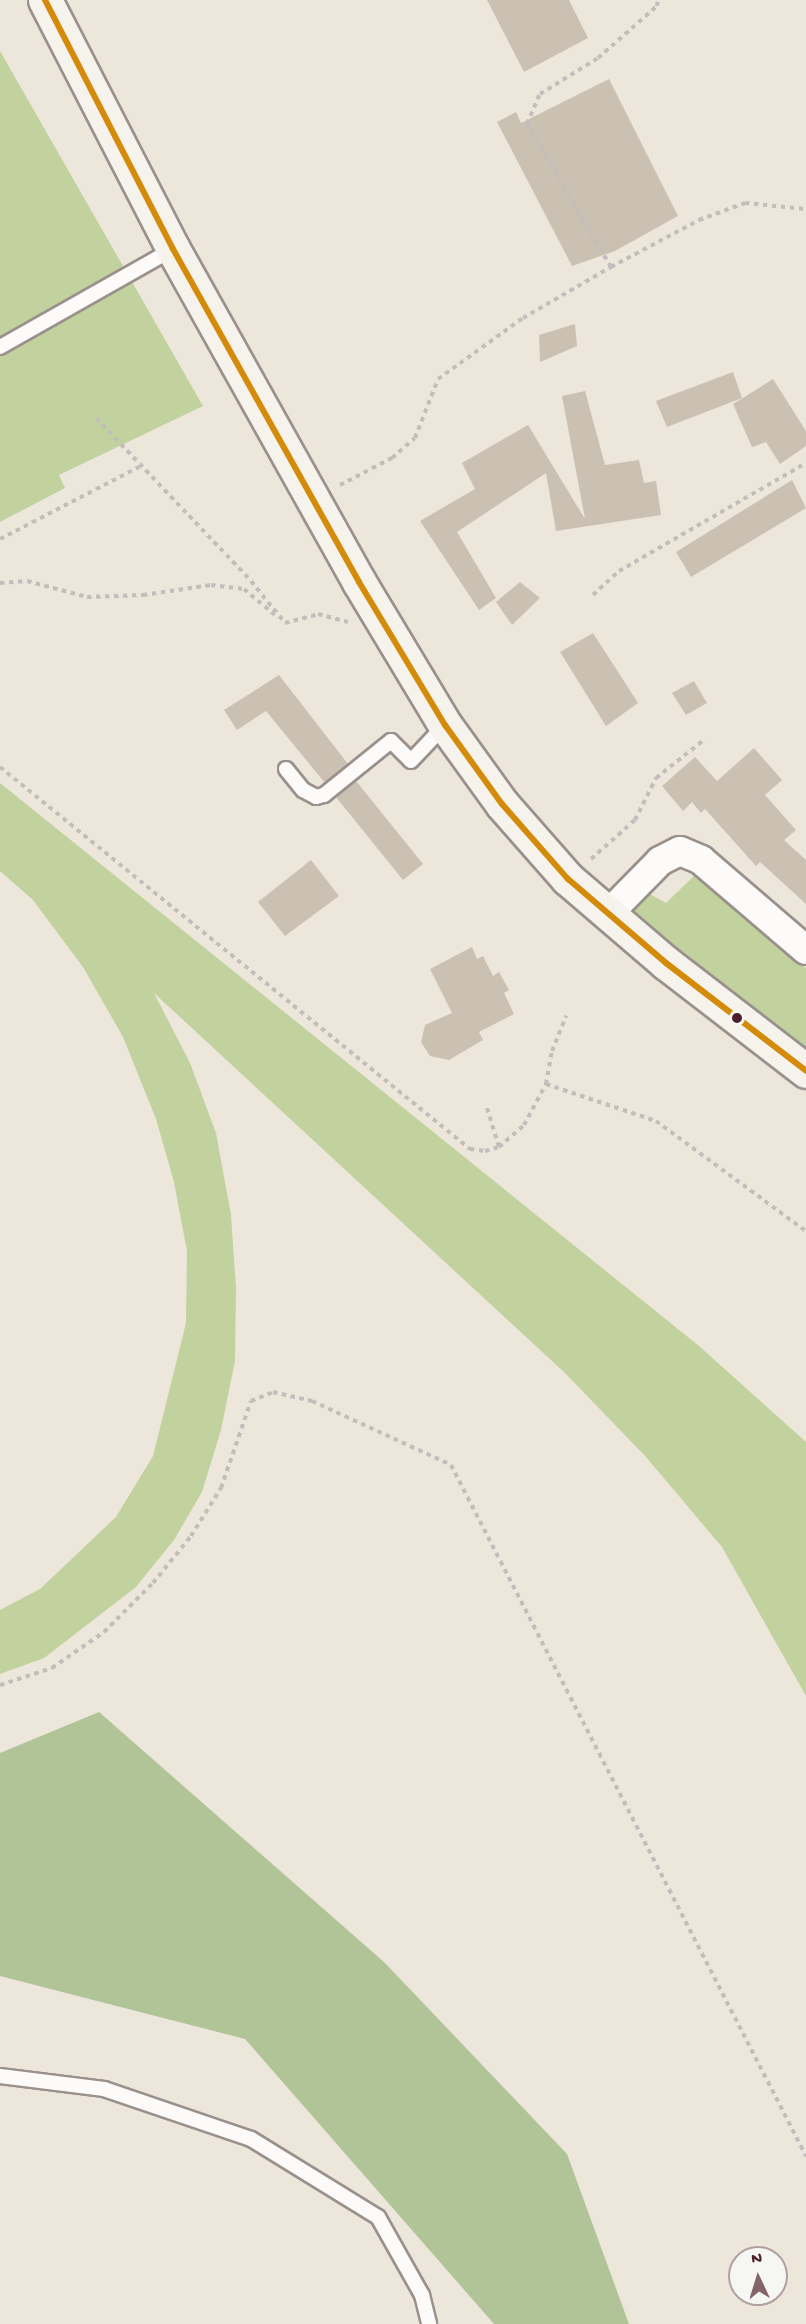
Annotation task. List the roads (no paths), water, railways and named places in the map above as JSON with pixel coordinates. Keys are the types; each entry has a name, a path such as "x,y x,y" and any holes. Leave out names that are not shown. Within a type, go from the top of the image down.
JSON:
{"street":[{"path":"45,0 173,249 313,499 445,725 502,804 568,879 608,914 806,1071"},
{"path":"608,914 660,861 680,851 702,860 806,950"}],"lane":[{"path":"0,347 173,249"},
{"path":"286,769 303,790 316,797 324,795 391,741 411,761 445,725"},
{"path":"0,2076 104,2089 251,2139 378,2217 422,2295 429,2324"}]}
